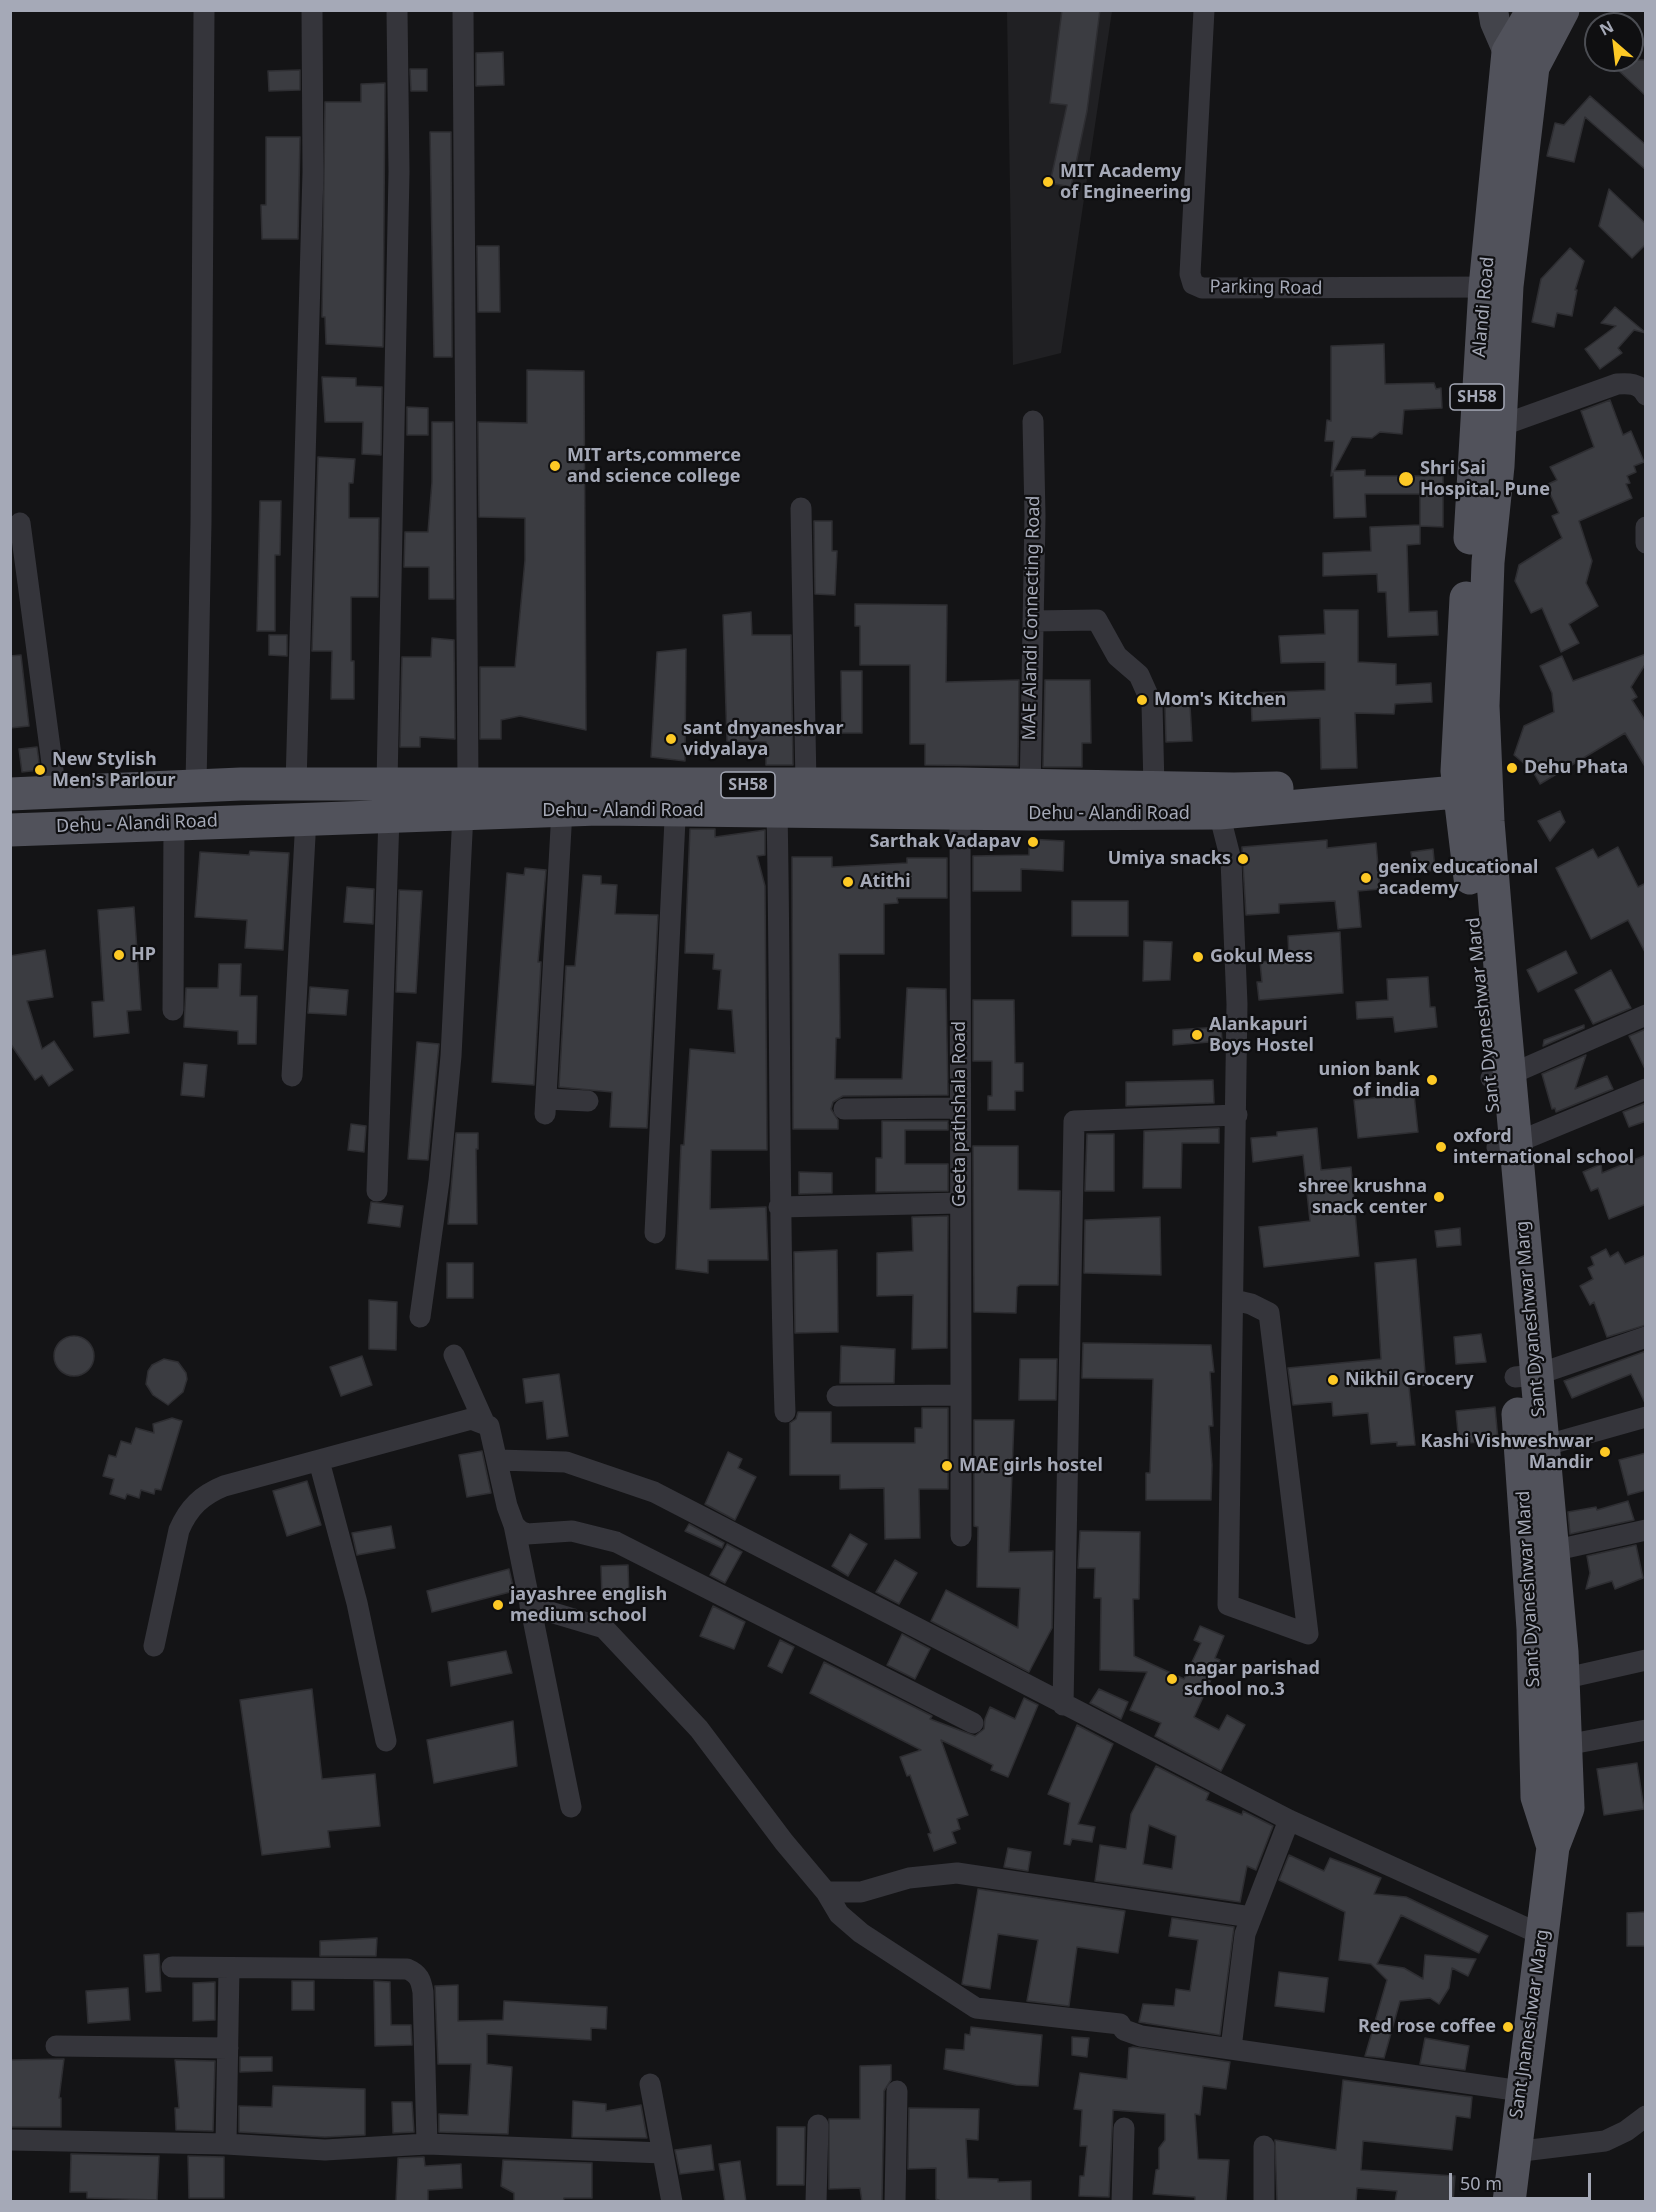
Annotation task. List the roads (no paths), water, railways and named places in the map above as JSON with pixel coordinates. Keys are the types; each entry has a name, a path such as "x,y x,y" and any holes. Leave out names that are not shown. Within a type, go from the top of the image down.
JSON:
{"main road":[{"path":"1493,10 1495,22 1521,60"},
{"name":"Alandi Road","path":"1472,780 1460,687 1496,287 1521,60 1533,10"},
{"name":"Alandi Road","path":"1496,287 1525,138 1521,60 1563,10"},
{"name":"SH58","path":"1472,780 1483,706 1488,562 1500,426 1496,287"},
{"name":"Dehu - Alandi Road","path":"465,799 562,810 806,785 960,798 1029,800 1219,813 1472,780"},
{"name":"Dehu - Alandi Road","path":"1029,800 1154,788 1271,788 1472,780"},
{"name":"Sant Dyaneshwar Marg","path":"1472,780 1532,1447 1552,1747 1568,1808 1553,1847"},
{"name":"Dehu - Alandi Road","path":"10,794 196,785 297,784 388,800 677,797 777,811 960,798"},
{"name":"Dehu - Alandi Road","path":"10,830 306,818 388,800"},
{"name":"Sant Jnaneshwar Marg","path":"1509,2202 1553,1847"}],"street":[{"path":"196,785 201,499 204,10"},
{"path":"297,784 313,172 312,10"},
{"path":"377,1191 388,800 399,172 397,10"},
{"path":"420,1317 439,1181 451,1056 465,799 463,10"},
{"name":"Parking Road","path":"1204,10 1190,274 1192,284 1213,288 1496,287"},
{"path":"1500,426 1617,384 1641,383"},
{"name":"MAE Alandi Connecting Road","path":"1029,800 1035,516 1033,421"},
{"path":"801,508 806,785"},
{"path":"20,524 56,793"},
{"path":"1646,527 1646,543"},
{"path":"1033,621 1097,620 1118,656 1139,675 1152,704 1154,788"},
{"path":"656,1233 677,797"},
{"name":"Geeta pathshala Road","path":"960,798 961,1536"},
{"path":"562,810 546,1107 588,1101"},
{"path":"777,811 781,1008 779,1207 785,1412"},
{"path":"1219,813 1231,860 1237,1004 1228,1605 1308,1634 1269,1313 1234,1300"},
{"path":"292,1076 306,818"},
{"path":"173,1010 174,823"},
{"path":"1500,1077 1646,1015"},
{"path":"1506,1145 1646,1089"},
{"path":"844,1109 960,1108"},
{"path":"1063,1705 1074,1121 1237,1115"},
{"path":"779,1207 960,1203"},
{"path":"1526,1376 1646,1337"},
{"path":"454,1355 484,1422"},
{"path":"837,1396 961,1395"},
{"path":"1532,1447 1646,1417"},
{"path":"154,1646 179,1530 192,1506 210,1492 224,1486 471,1419 484,1422 489,1426 507,1506 514,1525 571,1807"},
{"path":"498,1460 566,1462 654,1492 760,1544 1063,1705 1289,1820 1542,1935"},
{"path":"319,1461 357,1603 386,1741"},
{"path":"514,1525 527,1534 572,1531 616,1542 973,1723"},
{"path":"1540,1550 1646,1530"},
{"path":"530,1606 604,1628 699,1729 784,1842 826,1892 839,1914 861,1933 976,2008 1120,2024 1132,2034 1521,2091"},
{"path":"1549,1682 1646,1660"},
{"path":"1552,1747 1646,1730"},
{"path":"1231,2048 1245,1934 1289,1820"},
{"path":"826,1892 861,1892 909,1878 957,1873 1251,1917"},
{"path":"172,1967 407,1970 416,1973 421,1980 423,1992 427,2144"},
{"path":"226,2145 229,1968"},
{"path":"56,2046 228,2048"},
{"path":"650,2084 672,2202"},
{"path":"895,2202 897,2091"},
{"path":"1514,2152 1605,2141 1626,2131 1646,2116"},
{"path":"816,2202 818,2124"},
{"path":"1122,2202 1124,2128"},
{"path":"10,2140 226,2145 326,2150 427,2144 663,2154"},
{"path":"1264,2146 1264,2202"}],"place":[{"name":"MIT Academy of Engineering","path":"1048,182"},
{"name":"MIT arts,commerce and science college","path":"555,466"},
{"name":"Shri Sai Hospital, Pune","path":"1406,479"},
{"name":"Mom's Kitchen","path":"1142,700"},
{"name":"sant dnyaneshvar vidyalaya","path":"671,739"},
{"name":"Dehu Phata","path":"1512,768"},
{"name":"New Stylish Men's Parlour","path":"40,770"},
{"name":"Sarthak Vadapav","path":"1033,842"},
{"name":"Umiya snacks","path":"1243,859"},
{"name":"genix educational academy","path":"1366,878"},
{"name":"Atithi","path":"848,882"},
{"name":"HP","path":"119,955"},
{"name":"Gokul Mess","path":"1198,957"},
{"name":"Alankapuri Boys Hostel","path":"1197,1035"},
{"name":"union bank of india","path":"1432,1080"},
{"name":"oxford international school","path":"1441,1147"},
{"name":"shree krushna snack center","path":"1439,1197"},
{"name":"Nikhil Grocery","path":"1333,1380"},
{"name":"Kashi Vishweshwar Mandir","path":"1605,1452"},
{"name":"MAE girls hostel","path":"947,1466"},
{"name":"jayashree english medium school","path":"498,1605"},
{"name":"nagar parishad school no.3","path":"1172,1679"},
{"name":"Red rose coffee","path":"1508,2027"}]}
